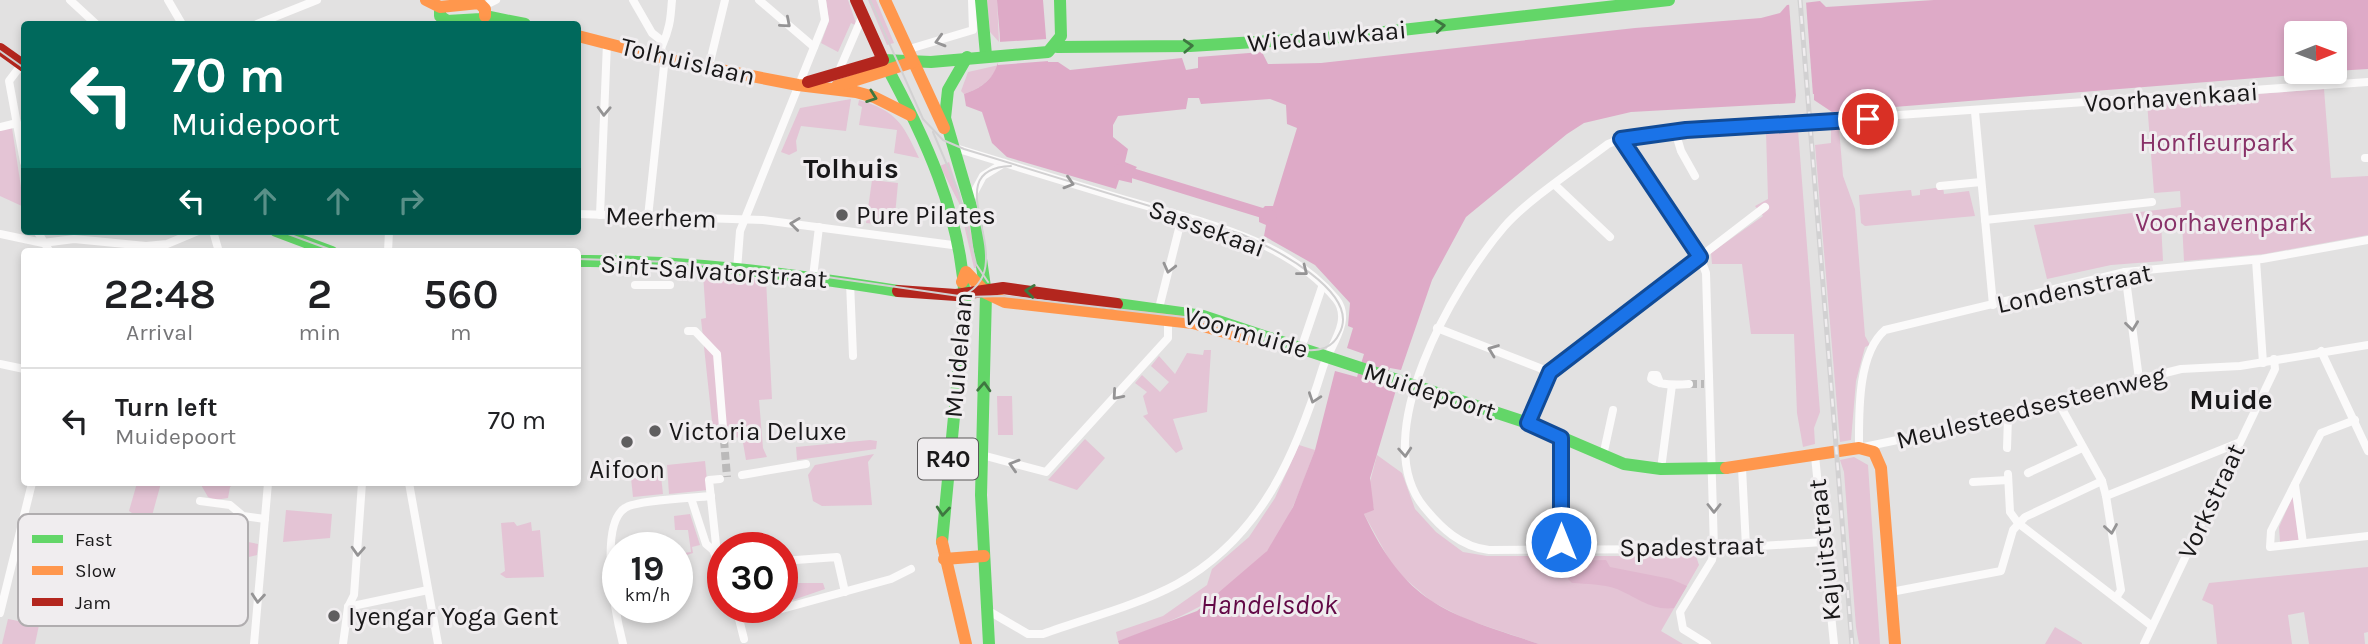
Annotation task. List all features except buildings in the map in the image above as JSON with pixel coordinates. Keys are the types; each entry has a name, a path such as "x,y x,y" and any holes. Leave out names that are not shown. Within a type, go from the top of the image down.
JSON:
{"main road":[{"path":"426,0 440,17 481,19 484,11 516,21"},
{"path":"856,0 886,66"},
{"path":"885,0 910,56"},
{"path":"981,0 992,55"},
{"path":"1053,50 1063,35 1060,0"},
{"name":"Wiedauwkaai","path":"886,66 910,56 967,57 1053,50 1190,46 1340,37 1669,0"},
{"name":"Tolhuislaan","path":"581,37 661,58 874,97 910,116"},
{"path":"0,49 21,64"},
{"name":"R40","path":"910,56 952,146 970,200 986,293"},
{"path":"944,128 944,110 952,78 967,57"},
{"path":"798,85 837,74 886,66"},
{"path":"830,88 886,66"},
{"name":"R40","path":"886,66 951,210 966,272"},
{"path":"287,235 321,248"},
{"name":"Sint-Salvatorstraat","path":"581,261 673,264 961,295 986,293"},
{"path":"966,272 986,293"},
{"name":"Muidelaan","path":"966,272 961,295 941,531 944,559 966,644"},
{"name":"Voormuide","path":"986,293 1005,302 1161,316 1319,359 1329,358"},
{"name":"Muidelaan","path":"986,293 989,314 982,455 989,644"},
{"name":"Muidepoort","path":"1329,358 1528,423 1624,464 1661,470 1742,468 1859,448"},
{"path":"1859,448 1874,452 1880,458 1895,644"},
{"path":"944,559 984,556"}],"street":[{"path":"70,0 93,21"},
{"path":"169,0 178,21"},
{"path":"264,21 317,0"},
{"path":"484,11 496,0"},
{"path":"634,0 652,33 661,40"},
{"path":"648,218 664,66 661,40 668,33 672,0"},
{"path":"709,66 725,0"},
{"path":"759,0 814,47"},
{"path":"737,270 740,231 814,47 825,14 821,0"},
{"path":"910,56 973,30 972,0"},
{"path":"837,74 863,15"},
{"path":"600,215 607,43"},
{"path":"21,67 9,81 21,145"},
{"name":"Voorhavenkaai","path":"1621,139 1675,131 1975,112 2368,82"},
{"path":"1975,112 1993,305"},
{"path":"0,127 17,123"},
{"path":"1675,131 1681,151 1695,176"},
{"path":"1621,139 1700,257 1706,273 1708,384 1714,468 1714,548 1712,560 1680,612 1684,629 1707,644"},
{"name":"Spadestraat","path":"1621,139 1608,144 1506,225 1474,267 1437,328 1417,386 1405,430 1404,447 1410,483 1428,512 1450,533 1470,546 1489,550 1714,548 1823,542"},
{"name":"Sassekaai","path":"952,146 1241,236 1274,251 1336,300 1342,314 1341,327 1329,358"},
{"path":"970,200 983,176 1004,163"},
{"path":"1940,186 1981,182"},
{"path":"1555,185 1610,237"},
{"path":"1985,220 2152,202"},
{"path":"1528,423 1550,372 1765,207"},
{"name":"Meerhem","path":"581,214 745,220 960,246"},
{"path":"982,455 1046,472 1168,338 1161,316 1182,217"},
{"path":"813,277 819,227"},
{"path":"0,234 43,243 74,239 167,248 191,235"},
{"path":"39,235 47,248"},
{"name":"Londenstraat","path":"1859,448 1862,383 1873,346 1885,331 2125,272 2256,260 2368,240"},
{"path":"2256,260 2263,363"},
{"path":"2125,272 2139,379"},
{"name":"Sint-Salvatorstraat","path":"850,282 853,356"},
{"path":"635,285 670,285"},
{"path":"1304,340 1322,287"},
{"path":"1437,328 1550,372"},
{"path":"688,331 695,331 717,354 724,440"},
{"name":"Meulesteedsesteenweg","path":"1859,448 2008,417 2057,400 2181,369 2263,363 2368,345"},
{"path":"2322,351 2368,451"},
{"path":"987,610 1028,634 1043,634 1142,599 1176,584 1209,563 1255,517 1276,488 1300,437 1329,358"},
{"name":"Vorkstraat","path":"2144,644 2275,369 2274,359"},
{"path":"0,365 21,368"},
{"path":"1660,383 1689,384"},
{"path":"1661,470 1672,385"},
{"path":"2057,400 2102,481 2121,590 2116,598"},
{"path":"1603,456 1613,410"},
{"path":"2007,448 2008,417"},
{"path":"2354,420 2321,433 2271,531 2270,547 2368,536"},
{"path":"1561,438 1561,548"},
{"path":"2106,495 2238,443"},
{"path":"2028,473 2082,448"},
{"name":"Kajuitstraat","path":"1815,456 1834,644"},
{"path":"742,475 806,464"},
{"path":"1742,468 1746,547"},
{"path":"1973,482 2008,477 2010,512 2018,523 2152,626"},
{"path":"715,532 709,480 720,478"},
{"path":"1891,592 2001,571 2004,568 2010,537 2018,523 2025,517 2102,481"},
{"path":"2295,485 2303,544"},
{"path":"24,514 31,486"},
{"path":"254,644 268,486"},
{"path":"343,644 348,607 354,595 362,486"},
{"path":"410,486 438,644"},
{"path":"623,644 617,618 611,534 617,514 629,505 711,496"},
{"path":"691,498 707,546"},
{"path":"200,501 230,505 241,514"},
{"path":"248,517 265,519"},
{"path":"0,612 18,539"},
{"path":"798,560 837,557 845,592"},
{"path":"798,605 891,579 911,569"},
{"path":"348,607 428,590"},
{"path":"741,623 744,639"}],"green space":[{"path":"826,0 848,0 857,26 851,23 838,52 821,43 829,21"},
{"path":"868,0 876,0 894,43 887,45"},
{"path":"987,0 997,0 999,42 990,32"},
{"path":"999,65 980,86 964,94 961,91 968,72"},
{"path":"2324,89 2331,178 2368,176 2368,235 2264,254 2184,261 2182,222 2161,222 2163,261 2111,265 2047,279 2034,225 2181,207 2180,191 2154,193 2147,102"},
{"path":"851,99 846,131 801,126 796,141 797,151 789,155 781,152 800,108"},
{"path":"859,100 882,109 897,120 919,158 894,153 897,130 859,125 862,107 858,105"},
{"path":"12,128 21,187 21,206 0,196 0,130"},
{"path":"1839,128 1843,176 1855,209 1865,336 1870,345 1865,347 1856,381 1851,440 1840,442 1815,145 1831,143 1831,129"},
{"path":"1798,130 1820,412 1814,428 1815,444 1803,447 1797,413 1794,334 1751,334 1742,264 1712,264 1711,253 1763,216 1755,206 1768,199 1766,132"},
{"path":"949,162 969,223 978,268 974,268 959,203 940,166"},
{"path":"872,180 898,183 894,226 866,223"},
{"path":"1943,187 1944,194 1969,191 1975,216 1865,226 1861,223 1859,195 1911,190 1912,196 1920,195 1920,190"},
{"path":"703,273 766,279 772,399 759,400 763,448 767,457 746,460 742,437 714,440 701,319 706,318"},
{"path":"1204,350 1211,350 1207,412 1173,419 1183,449 1176,453 1143,416 1148,414 1143,396 1147,392 1135,383 1142,375 1160,392 1169,382 1151,366 1159,356 1175,374 1187,353 1203,355"},
{"path":"997,396 1012,396 1013,435 998,435"},
{"path":"1085,439 1105,458 1077,490 1048,480"},
{"path":"877,441 876,449 797,460 796,447"},
{"path":"1299,445 1315,450 1282,528 1252,568 1199,607 1118,641 1116,632 1163,616 1207,585 1212,569 1249,537 1275,498"},
{"path":"874,454 868,462 872,505 822,506 813,501 808,475 815,465"},
{"path":"1377,455 1402,473 1415,509 1436,532 1463,552 1487,556 1696,556 1699,565 1661,631 1683,644 1539,644 1465,619 1431,601 1395,570 1364,514 1374,509 1369,486"},
{"path":"1854,457 1868,465 1880,644 1859,644 1856,627 1844,472 1840,460"},
{"path":"705,461 708,490 669,494 667,465"},
{"path":"661,476 663,494 633,497 631,478"},
{"path":"136,486 160,486 152,514 133,514 129,511"},
{"path":"202,486 231,486 228,498 215,500 208,497"},
{"path":"2293,496 2299,540 2280,542 2279,527"},
{"path":"286,510 332,514 330,538 283,542"},
{"path":"690,514 700,545 693,547 693,532 675,530 674,516"},
{"path":"514,522 517,526 531,522 532,531 540,530 544,577 506,578 500,574 505,571 501,523"},
{"path":"248,542 258,544 257,555 248,557"},
{"path":"2368,567 2368,632 2364,633 2365,644 2309,644 2304,612 2288,615 2292,644 2217,644 2213,605 2202,600 2209,583"},
{"path":"798,583 823,583 825,589 798,598"},
{"path":"8,619 18,621 18,626 39,626 35,644 2,644"},
{"path":"2055,627 2082,643 2082,644 2045,644"}],"shaded area":[{"path":"1606,560 1610,567 1671,579 1687,586 1674,608 1666,608 1651,605 1617,589 1572,583 1568,579 1570,561"}],"water":[{"name":"Handelsdok","path":"997,0 1043,0 1048,62 1058,62 1070,70 1182,58 1186,70 1198,68 1198,57 1262,52 1268,64 1321,63 1635,28 1761,18 1780,13 1787,5 1820,1 1826,7 1934,0 2368,0 2368,69 2347,70 2347,21 2284,21 2284,76 1832,112 1814,100 1814,94 1796,95 1795,103 1631,112 1584,123 1567,134 1466,217 1432,280 1401,370 1390,368 1383,385 1396,390 1370,478 1374,510 1364,514 1380,545 1415,588 1455,614 1539,644 1119,644 1118,641 1197,611 1267,551 1293,507 1315,450 1335,371 1357,377 1364,354 1347,348 1353,328 1348,326 1350,303 1315,265 1264,236 1266,225 1259,222 1259,212 1265,206 1273,206 1297,128 1287,124 1286,105 1270,99 1201,104 1199,98 1188,98 1186,109 1118,116 1113,125 1113,137 1128,149 1125,162 1137,167 1132,173 1132,183 1119,180 1116,189 1007,157 992,143 982,112 966,106 964,94 990,78 996,68 1000,44"}],"pier":[{"path":"1806,2 1813,95 1796,96 1789,3"},
{"path":"1047,39 1049,61 998,65 998,42"}],"waterway":[{"path":"1119,169 1272,216"}],"tunnel":[{"path":"1689,384 1704,384"},
{"path":"724,440 727,477"}],"tram line":[{"path":"581,259 673,262 813,275 966,297 1002,296 1184,317 1307,350 1326,347 1339,334 1343,318 1338,302 1326,287 1292,260 1255,240 964,149 943,140 923,119 870,0"},
{"path":"0,51 21,66"},
{"path":"933,132 959,193 976,264 988,282"},
{"path":"959,297 978,284 986,266 977,202 978,184 988,171 1011,166"},
{"path":"291,235 326,248"}],"railway":[{"path":"1800,0 1852,644"}],"traffic: fast":[{"path":"981,0 986,55"},
{"path":"883,60 931,62 1048,52 1061,36 1060,0"},
{"path":"1057,47 1190,46 1340,37 1669,0"},
{"path":"440,7 440,16 447,21"},
{"path":"447,21 481,19 485,16 510,21"},
{"path":"967,57 948,90 945,118 976,224 986,294 981,495 989,644"},
{"path":"883,60 913,118 938,176 956,237 962,269 965,302 942,542"},
{"path":"287,235 321,248"},
{"path":"581,261 739,269 898,291"},
{"path":"1117,304 1203,316 1528,423 1624,464 1661,469 1726,468"}],"traffic: slow":[{"path":"426,0 440,7 479,3 485,9 485,16"},
{"path":"885,0 944,128"},
{"path":"581,37 679,62 798,85 856,92 874,97 910,115"},
{"path":"837,86 913,62"},
{"path":"962,282 966,272 986,293 1005,302 1193,323 1249,339"},
{"path":"1726,468 1859,448 1874,452 1881,468 1895,644"},
{"path":"942,542 966,644"},
{"path":"944,559 984,556"}],"traffic: jam":[{"path":"808,82 883,60 856,0"},
{"path":"0,49 21,64"},
{"path":"898,291 956,295 1003,288 1117,304"}],"place":[{"name":"Pure Pilates","path":"842,215"},
{"name":"Victoria Deluxe","path":"655,431"},
{"name":"Aifoon","path":"627,442"},
{"name":"Iyengar Yoga Gent","path":"334,616"}],"district":[{"name":"Tolhuis","path":"851,168"},
{"name":"Muide","path":"2231,399"}],"route":[{"path":"1561,542 1561,438 1528,423 1544,383 1550,372 1700,257 1621,139 1686,130 1868,119"}],"park label":[{"name":"Honfleurpark","path":"2217,142"},
{"name":"Voorhavenpark","path":"2224,222"}]}
